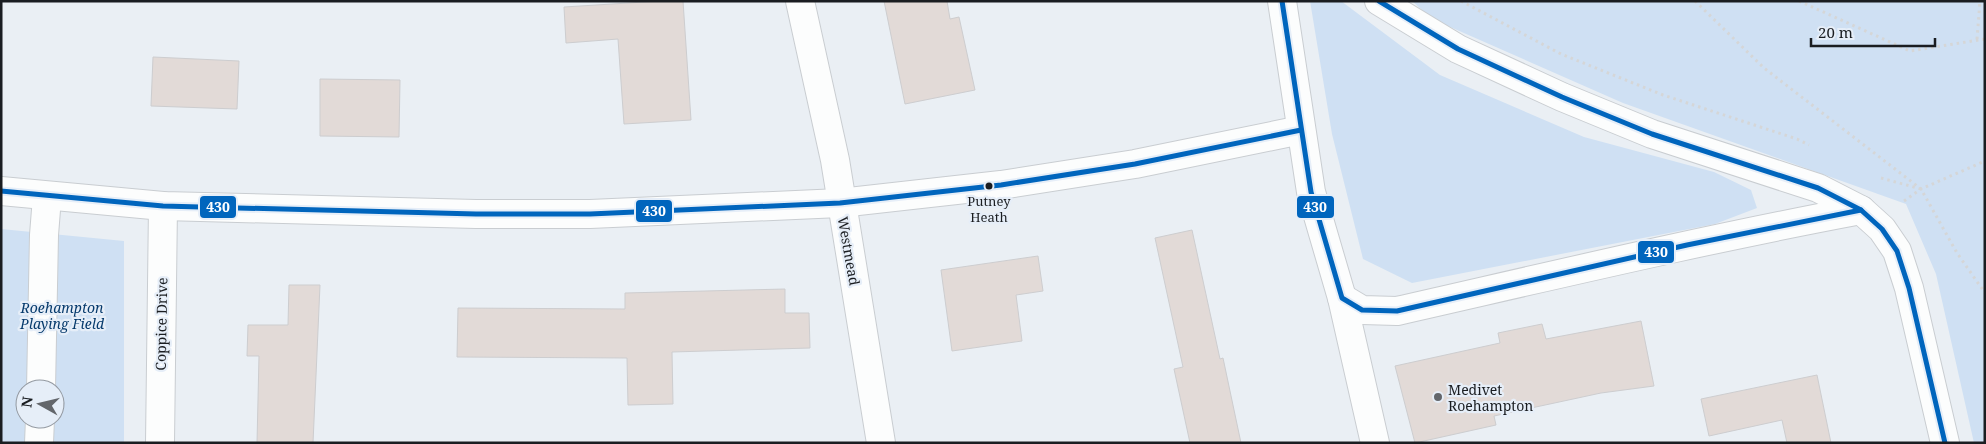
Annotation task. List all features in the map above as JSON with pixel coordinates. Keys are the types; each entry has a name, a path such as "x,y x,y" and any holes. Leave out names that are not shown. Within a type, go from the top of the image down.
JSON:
{"street":[{"name":"Westmead","path":"800,1 835,160 840,203 881,443"},
{"path":"1282,1 1311,192 1342,298 1376,443"},
{"path":"1379,1 1458,49 1562,97 1652,134 1818,188 1861,210 1882,229 1897,251 1909,288 1945,443"},
{"path":"1,191 47,197 163,206 476,214 590,214 840,203 1001,185 1135,164 1301,130"},
{"path":"41,379 44,235 47,197"},
{"name":"Coppice Drive","path":"160,443 163,206"},
{"path":"1342,298 1362,310 1397,311 1702,244 1768,227 1861,210"},
{"path":"40,429 40,443"}],"path":[{"path":"1461,1 1561,54 1663,96 1797,139 1813,147"},
{"path":"1695,1 1764,68 1921,189 1957,253 1985,293"},
{"path":"1799,1 1910,51 1985,39"},
{"path":"1977,39 1980,1"},
{"path":"1861,210 1893,208 1921,189 1985,161"},
{"path":"1878,177 1921,189"}],"green space":[{"path":"1310,1 1341,1 1440,75 1584,137 1714,172 1751,190 1757,208 1715,224 1412,283 1363,259 1332,134"},
{"path":"1412,1 1985,1 1985,443 1974,443 1936,274 1906,204 1623,103 1432,19"},
{"name":"Roehampton Playing Field","path":"1,229 124,241 124,443 1,443"}],"building":[{"path":"683,1 691,120 624,124 618,39 566,43 564,7"},
{"path":"884,1 947,1 950,19 959,17 975,90 905,104"},
{"path":"153,57 239,61 237,109 151,106"},
{"path":"320,79 400,80 399,137 320,136"},
{"path":"1192,230 1220,359 1223,358 1241,443 1190,443 1174,369 1183,367 1155,238"},
{"path":"1038,256 1043,291 1016,295 1022,341 952,351 941,270"},
{"path":"289,285 320,285 313,443 257,443 259,356 247,356 248,325 288,325"},
{"path":"785,289 785,313 809,313 810,348 672,352 673,404 628,405 627,358 457,357 458,308 625,309 625,293"},
{"path":"1641,321 1654,386 1601,393 1494,416 1496,425 1415,443 1395,366 1500,343 1498,333 1542,324 1546,339"},
{"path":"1817,375 1831,443 1787,443 1782,420 1709,436 1701,399"}],"transit line":[{"name":"430","path":"1282,1 1311,192 1342,298 1362,310 1397,311 1687,245 1861,210"},
{"name":"430","path":"1379,1 1458,49 1562,97 1652,134 1818,188 1861,210 1882,229 1897,251 1909,288 1945,443"},
{"name":"430","path":"1,191 163,206 476,214 590,214 840,203 1001,185 1135,164 1301,130"}],"place":[{"name":"Putney Heath","path":"989,186"},
{"name":"Medivet Roehampton","path":"1438,397"}]}
